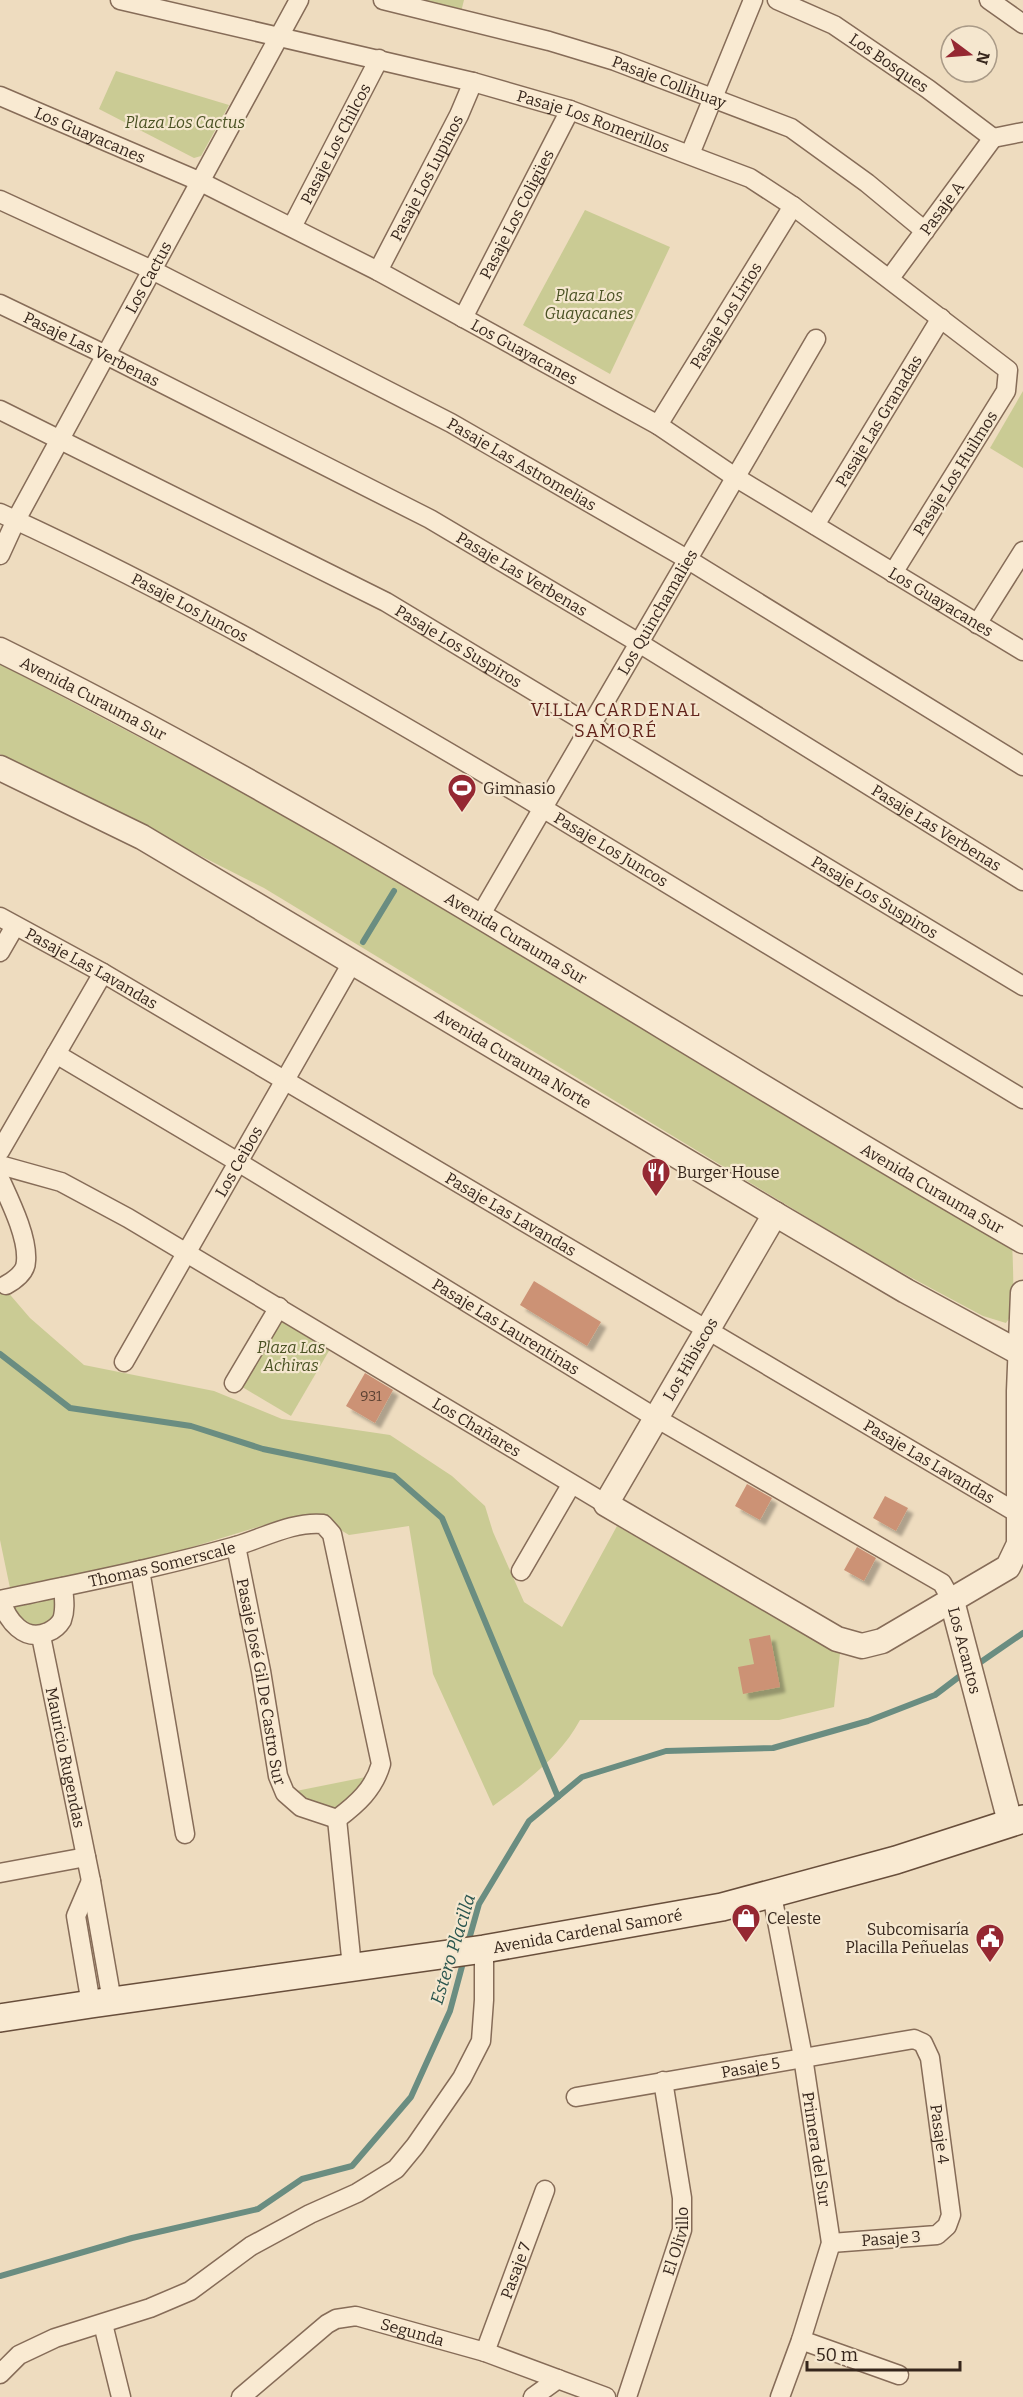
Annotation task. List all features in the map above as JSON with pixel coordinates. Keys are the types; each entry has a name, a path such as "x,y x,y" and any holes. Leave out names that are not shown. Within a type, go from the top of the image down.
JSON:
{"main road":[{"name":"Avenida Cardenal Samoré","path":"0,2019 102,2002 484,1949 722,1907 896,1860 1016,1821"}],"street":[{"name":"Pasaje Los Romerillos","path":"120,0 473,82 570,110 750,178 793,206 890,278 1008,370"},
{"name":"Los Cactus","path":"0,555 8,516 61,438 299,0"},
{"name":"Pasaje Collihuay","path":"383,0 549,40 615,61 791,128 867,183 925,231"},
{"path":"690,154 753,0"},
{"name":"Los Bosques","path":"777,0 834,25 928,89 993,138"},
{"path":"989,0 1023,24"},
{"name":"Pasaje Los Chilcos","path":"292,228 379,59"},
{"name":"Pasaje Los Lupinos","path":"378,271 459,115 473,82"},
{"name":"Los Guayacanes","path":"0,96 201,182 378,271 658,425 735,477 1023,651"},
{"name":"Pasaje Los Coligües","path":"463,318 570,110"},
{"path":"993,138 1023,132"},
{"name":"Pasaje A","path":"890,278 993,138"},
{"name":"Pasaje Las Astromelias","path":"0,200 152,270 451,423 687,559 1023,766"},
{"name":"Pasaje Los Lirios","path":"658,425 793,206"},
{"name":"Pasaje Las Verbenas","path":"0,304 430,519 639,643 1023,881"},
{"name":"Pasaje Las Granadas","path":"815,525 941,318"},
{"name":"Los Quinchamalies","path":"480,915 816,339"},
{"name":"Pasaje Los Huilmos","path":"893,573 1006,390 1008,370"},
{"name":"Pasaje Los Suspiros","path":"0,410 61,438 386,602 1023,986"},
{"name":"Pasaje Los Juncos","path":"8,516 238,630 683,890 1023,1099"},
{"path":"977,624 1023,551"},
{"name":"Avenida Curauma Sur","path":"0,650 272,793 1023,1241"},
{"name":"Avenida Curauma Norte","path":"0,768 142,837 775,1214 906,1291 1021,1354"},
{"path":"0,951 8,921"},
{"name":"Pasaje Las Lavandas","path":"8,921 103,973 1019,1514"},
{"name":"Los Ceibos","path":"124,1362 353,961"},
{"path":"0,1151 103,973"},
{"name":"Pasaje Las Laurentinas","path":"56,1054 238,1162 656,1418 942,1583 952,1601"},
{"name":"Los Chañares","path":"0,1165 61,1182 279,1307 571,1485 837,1639 862,1646 882,1641 952,1601"},
{"path":"0,1179 25,1245 27,1263 17,1279 6,1285"},
{"name":"Los Hibiscos","path":"606,1504 775,1214"},
{"name":"Los Acantos","path":"1016,1821 991,1751 952,1601 1008,1567 1019,1544 1023,1293"},
{"path":"234,1383 279,1307"},
{"path":"521,1571 571,1485"},
{"name":"Thomas Somerscale","path":"0,1600 140,1570 236,1546 309,1522 323,1524 332,1534 381,1764 378,1776 361,1801 337,1819"},
{"name":"Pasaje José Gil De Castro Sur","path":"236,1546 261,1671 278,1776 285,1793 301,1807 337,1819"},
{"path":"140,1570 185,1834"},
{"path":"0,1600 6,1615 16,1626 28,1634 41,1635 52,1631 61,1622 65,1608 63,1587"},
{"name":"Mauricio Rugendas","path":"41,1635 91,1881 76,1916 102,2002"},
{"path":"337,1819 352,1967"},
{"path":"0,1873 86,1857"},
{"name":"Primera del Sur","path":"772,1895 803,2057 831,2243 801,2340 780,2397"},
{"path":"0,2374 19,2355 55,2338 103,2324 190,2291 251,2246 310,2214 357,2193 396,2169 462,2078 481,2041 484,1949"},
{"name":"Pasaje 5","path":"576,2097 914,2039 923,2043"},
{"name":"Pasaje 4","path":"923,2043 930,2058 951,2215 947,2226"},
{"name":"El Olivillo","path":"627,2397 682,2230 682,2198 663,2081"},
{"name":"Pasaje 7","path":"485,2352 545,2190"},
{"name":"Pasaje 3","path":"831,2243 937,2235 947,2226"},
{"name":"Segunda","path":"241,2397 327,2324 347,2316 356,2316 415,2331 485,2352 606,2397"},
{"path":"103,2324 121,2397"},
{"path":"801,2340 899,2374"},
{"path":"533,2397 558,2379"}],"green space":[{"path":"404,0 464,0 461,12"},
{"name":"Plaza Los Cactus","path":"116,71 229,105 201,156 194,158 99,109"},
{"name":"Plaza Los Guayacanes","path":"585,210 670,247 610,374 523,325"},
{"path":"1023,391 1023,468 990,448"},
{"path":"0,664 285,814 1012,1247 1013,1307 1010,1317 1006,1323 983,1316 869,1255 264,888 0,754"},
{"path":"0,1283 30,1318 84,1365 214,1391 282,1419 390,1435 452,1476 485,1506 493,1532 524,1602 562,1627 617,1526 840,1653 834,1707 779,1720 580,1720 563,1746 552,1757 530,1778 493,1806 433,1674 409,1526 349,1535 324,1520 306,1515 284,1519 140,1563 10,1588 0,1540"},
{"name":"Plaza Las Achiras","path":"281,1313 333,1344 291,1416 239,1385"},
{"path":"63,1587 61,1622 28,1634 1,1600"},
{"path":"371,1776 359,1798 329,1813 291,1792"}],"building":[{"path":"534,1281 601,1322 587,1346 520,1305"},
{"path":"365,1373 393,1390 375,1423 346,1406"},
{"path":"747,1484 772,1498 760,1520 735,1506"},
{"path":"885,1496 908,1508 896,1531 873,1518"},
{"path":"857,1547 876,1558 864,1581 844,1570"},
{"path":"770,1635 780,1687 743,1694 738,1667 754,1664 749,1639"}],"waterway":[{"path":"363,942 394,891"},
{"path":"0,1354 70,1408 191,1426 263,1449 394,1476 442,1518 558,1797"},
{"name":"Estero Placilla","path":"975,1666 1023,1633"},
{"name":"Estero Placilla","path":"468,1943 479,1904 529,1821 582,1777 666,1751 773,1748 868,1721 935,1695 964,1673"},
{"name":"Estero Placilla","path":"0,2276 132,2238 258,2209 302,2179 352,2166 411,2097 450,2011 464,1959"}],"place":[{"name":"Gimnasio","path":"462,814"},
{"name":"Burger House","path":"656,1198"},
{"name":"Celeste","path":"746,1944"},
{"name":"Subcomisaría Placilla Peñuelas","path":"990,1964"}],"district":[{"name":"VILLA CARDENAL SAMORÉ","path":"616,720"}]}
